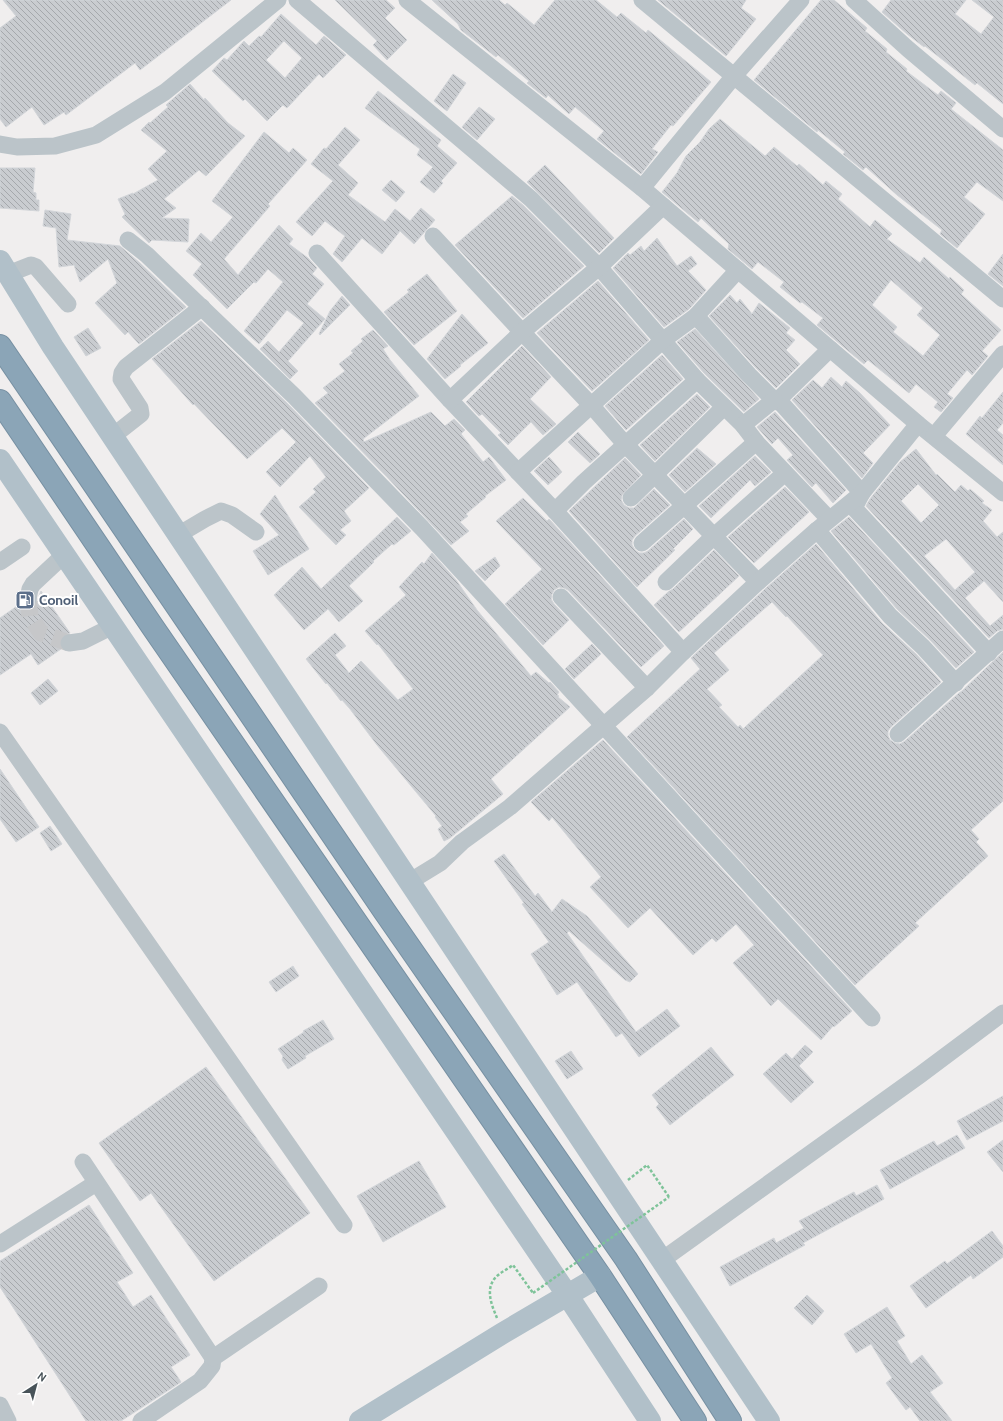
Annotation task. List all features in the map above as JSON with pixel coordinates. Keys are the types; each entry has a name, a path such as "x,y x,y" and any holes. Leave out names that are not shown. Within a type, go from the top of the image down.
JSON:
{"highway":[{"path":"0,346 381,906 626,1259 730,1421"},
{"path":"0,401 152,626 600,1276 695,1421"}],"main road":[{"path":"4,267 53,347 769,1421"},
{"path":"1,463 568,1296 650,1421"},
{"path":"360,1421 503,1333 600,1276"}],"street":[{"path":"0,144 16,147 55,146 96,135 165,92 278,0"},
{"path":"297,0 531,199 599,267 697,380 742,425 756,442 829,519"},
{"path":"406,0 642,188 918,424 1003,493"},
{"path":"642,0 1003,299"},
{"path":"642,188 734,76 801,0"},
{"path":"854,0 908,49 1003,129"},
{"path":"450,400 522,332 599,267 662,206"},
{"path":"433,236 591,405 625,444 758,582"},
{"path":"128,240 148,255 294,396 422,528 872,1018"},
{"path":"317,253 450,400 683,652"},
{"path":"4,267 31,265 36,267 68,304"},
{"path":"518,472 662,341 696,316 738,270"},
{"path":"113,436 141,414 140,408 121,379 122,373 126,367 202,307"},
{"path":"696,316 749,375 782,404 862,493"},
{"path":"742,425 776,400 830,349"},
{"path":"934,436 1003,354"},
{"path":"555,512 584,482 697,380"},
{"path":"631,498 724,407"},
{"path":"918,424 862,493 854,508 989,653"},
{"path":"642,543 756,442"},
{"path":"666,582 714,536 785,473"},
{"path":"409,882 440,863 462,842 510,807 647,688 683,652 816,530 862,493"},
{"path":"178,535 222,511 232,515 256,532"},
{"path":"816,530 890,616 923,647 956,683"},
{"path":"0,562 22,546"},
{"path":"28,599 30,589 33,584 64,554"},
{"path":"562,597 647,688"},
{"path":"69,643 82,642 113,626"},
{"path":"898,734 1003,639"},
{"path":"0,732 344,1225"},
{"path":"662,1260 920,1075 1003,1013"},
{"path":"83,1162 213,1358 212,1366 200,1381 141,1421"},
{"path":"0,1244 96,1183"},
{"path":"213,1358 319,1286"},
{"path":"0,1405 8,1421"}],"path":[{"path":"503,1333 491,1304 489,1289 495,1278 513,1265 533,1293 669,1197 647,1165 624,1183"}],"building":[{"path":"3,0 231,0 140,70 135,63 66,115 64,112 44,125 32,107 6,127 0,119 0,28 16,16"},
{"path":"335,0 386,0 395,8 385,18 407,40 387,60 373,45 377,41"},
{"path":"432,0 499,0 505,5 507,3 534,25 555,0 596,0 617,17 621,13 646,33 648,30 711,82 673,126 671,125 652,149 658,152 641,174 597,139 604,131 575,107 569,114 548,95 546,98 527,83 529,81 498,55 496,57 461,30 458,24"},
{"path":"658,0 746,0 741,8 756,19 726,56"},
{"path":"821,0 834,0 867,28 865,31 887,49 886,52 907,69 906,71 938,95 941,91 956,103 951,109 1003,150 1003,201 977,182 964,197 985,214 957,248 940,234 942,230 897,195 866,167 863,170 843,154 845,152 818,130 817,132 754,80"},
{"path":"891,0 966,0 955,14 981,34 994,17 972,0 1003,0 1003,104 977,83 975,85 925,46 924,47 882,12"},
{"path":"281,14 316,45 324,36 346,55 323,78 319,74 287,108 283,105 267,121 245,99 243,101 212,71 224,58 227,60 244,41 249,46 259,36 261,37","holes":["284,41 302,58 285,78 266,60"]},
{"path":"453,74 466,83 447,111 434,101"},
{"path":"190,84 228,123 245,136 206,176 199,170 164,199 176,208 162,218 189,219 188,242 152,240 149,243 122,217 125,214 118,199 133,194 158,180 148,169 167,151 141,130 168,107 166,105"},
{"path":"378,91 441,140 437,146 457,163 441,181 443,183 434,193 420,182 433,167 417,155 420,149 365,108"},
{"path":"479,107 495,119 477,140 462,127"},
{"path":"720,119 765,156 774,147 797,166 799,164 823,185 826,181 842,194 838,199 870,227 875,220 892,234 887,239 920,263 924,257 949,279 950,277 964,290 961,294 1001,330 982,351 988,356 972,375 967,370 947,394 953,398 941,412 934,407 938,402 916,384 909,393 868,360 864,364 817,325 823,318 802,302 800,303 780,287 784,282 758,262 752,269 728,249 729,244 701,218 698,222 662,192 677,173 686,156 700,142 709,129","holes":["891,280 923,308 917,315 940,335 923,356 893,332 897,327 872,305"]},
{"path":"345,127 360,140 338,165 358,183 348,195 385,222 395,209 410,221 421,208 435,220 414,244 400,231 382,254 362,238 342,262 333,254 345,236 325,221 312,236 296,222 333,181 311,164 324,148 326,149"},
{"path":"264,132 289,153 293,148 307,160 268,204 270,206 224,259 238,275 279,225 293,239 289,244 308,258 317,268 312,274 324,284 307,304 325,319 288,361 298,371 290,379 260,349 268,341 279,352 304,323 287,310 259,344 244,331 283,282 268,269 256,283 254,282 227,309 193,275 202,264 186,251 201,233 211,242 233,217 212,201"},
{"path":"545,165 614,238 599,253 527,182"},
{"path":"0,168 35,168 33,192 36,193 36,200 39,200 39,211 0,208"},
{"path":"391,180 405,192 396,202 382,190"},
{"path":"512,196 584,266 523,318 455,245"},
{"path":"45,210 71,214 67,240 120,246 186,307 139,344 128,332 125,335 95,303 117,283 108,259 80,282 74,265 59,267 56,228 43,226"},
{"path":"657,238 677,266 691,256 697,264 688,271 706,290 689,309 664,327 613,268 628,253 630,255 641,246 644,251"},
{"path":"1003,254 1003,286 988,274"},
{"path":"427,274 457,311 414,345 384,312 409,292 407,290"},
{"path":"598,281 649,340 592,391 537,333"},
{"path":"730,295 737,303 740,299 752,314 759,303 790,328 786,333 795,340 786,350 800,364 776,388 709,316"},
{"path":"342,296 350,305 320,335 319,334 330,311"},
{"path":"462,314 488,343 445,379 427,359"},
{"path":"201,321 287,403 369,488 344,511 351,521 340,530 346,535 336,545 299,507 316,492 313,489 326,477 310,456 280,487 266,472 296,442 282,428 247,459 194,404 193,405 152,359"},
{"path":"88,328 101,348 86,356 74,337"},
{"path":"695,329 759,399 744,412 704,373 677,342"},
{"path":"373,330 388,346 383,349 390,360 419,396 363,439 364,442 431,412 445,426 454,419 465,430 461,434 483,462 489,457 506,480 485,496 486,497 466,514 468,516 460,522 469,531 451,545 315,403 328,393 323,388 345,371 339,364 353,353 351,351 363,341 361,339"},
{"path":"522,346 551,377 530,399 556,424 543,435 531,422 508,445 498,435 501,433 482,414 479,416 466,402"},
{"path":"662,355 683,379 626,430 605,406"},
{"path":"831,377 842,387 846,381 860,393 890,425 863,453 873,463 862,478 792,400 813,380 822,388"},
{"path":"1003,392 1003,423 997,430 1003,435 1003,465 966,434 980,416 982,418"},
{"path":"697,394 710,407 655,461 640,445"},
{"path":"775,412 846,490 833,503 816,483 812,487 787,460 793,455 778,438 772,444 757,427"},
{"path":"578,432 600,454 590,463 568,442"},
{"path":"697,448 716,464 685,492 669,475"},
{"path":"916,449 936,475 937,474 955,492 961,485 968,491 970,489 984,501 982,503 992,510 983,521 997,537 1003,532 1003,602 984,581 965,598 990,626 1003,615 1003,629 997,631 989,638 866,506 900,462","holes":["918,484 939,505 921,523 901,501","946,539 975,572 955,590 924,556"]},
{"path":"755,456 771,472 755,486 750,480 711,518 699,506"},
{"path":"549,457 562,472 548,485 534,471"},
{"path":"625,458 641,475 622,495 621,500 624,505 629,508 634,508 654,489 670,505 635,536 632,540 632,545 635,550 639,553 648,551 684,519 693,529 673,549 675,550 637,587 569,511"},
{"path":"785,487 809,512 754,563 728,537"},
{"path":"275,495 309,549 268,575 253,551 279,535 260,514"},
{"path":"523,498 547,521 549,519 664,646 641,667 568,590 564,588 559,587 554,590 551,599 569,620 543,645 505,604 542,569 496,521"},
{"path":"397,517 411,531 394,545 392,544 349,586 363,601 339,622 328,609 304,630 274,595 302,567 321,589"},
{"path":"849,517 974,652 956,668 930,640 897,609 831,531"},
{"path":"816,544 882,623 916,654 941,682 891,727 888,731 888,736 890,740 895,743 900,744 905,741 962,691 1003,652 1003,801 971,830 979,839 976,842 988,856 915,923 919,926 855,985 627,737 700,669 691,658","holes":["772,602 786,617 787,616 823,655 743,729 740,725 738,727 719,707 722,705 707,689 729,670 714,653"]},
{"path":"714,550 739,576 679,632 654,605"},
{"path":"432,553 456,580 477,610 531,676 536,672 549,683 550,682 559,692 557,695 559,696 558,697 570,707 491,779 503,794 450,838 444,841 438,829 442,826 435,817 436,816 377,745 350,709 342,700 341,701 327,683 326,684 306,659 335,633 346,646 335,655 349,673 361,661 398,700 413,689 378,644 377,645 365,631 406,595 399,587 422,562 424,564"},
{"path":"495,557 500,566 485,581 475,571"},
{"path":"41,591 70,633 63,635 60,639 59,644 61,649 38,665 31,654 0,675 0,618 20,604 26,609 32,608 35,606"},
{"path":"592,644 601,654 574,679 565,669"},
{"path":"48,679 58,691 40,705 31,693"},
{"path":"603,740 852,1011 834,1027 833,1026 821,1040 778,999 771,1006 733,963 754,945 736,924 716,942 712,938 693,955 650,908 628,928 590,887 601,877 552,817 549,821 531,802"},
{"path":"0,769 39,827 16,842 0,819"},
{"path":"50,826 62,844 51,851 40,833"},
{"path":"504,854 535,896 538,893 552,912 562,899 587,916 638,974 630,982 625,980 569,931 567,933 636,1032 667,1009 680,1026 639,1057 622,1033 616,1037 577,982 557,995 531,954 549,942 522,904 524,903 494,861"},
{"path":"293,966 299,976 276,992 269,982"},
{"path":"323,1020 334,1039 305,1056 306,1058 288,1069 282,1060 283,1056 278,1049 304,1032 303,1031"},
{"path":"805,1045 813,1052 799,1066 814,1082 791,1103 763,1074 786,1053 792,1059"},
{"path":"711,1047 734,1075 670,1125 656,1107 659,1104 652,1095"},
{"path":"571,1051 583,1069 567,1079 555,1061"},
{"path":"206,1067 310,1213 214,1281 151,1193 140,1201 99,1143"},
{"path":"1003,1096 1003,1121 967,1140 957,1121"},
{"path":"957,1135 965,1148 890,1189 880,1170 934,1141 937,1146"},
{"path":"1003,1140 1003,1172 987,1152"},
{"path":"419,1161 446,1207 383,1242 357,1196"},
{"path":"877,1185 884,1199 803,1243 805,1245 730,1286 720,1267 774,1238 776,1243 804,1228 799,1221 854,1192 856,1196"},
{"path":"89,1205 133,1273 117,1282 133,1307 151,1295 190,1355 171,1367 181,1382 121,1421 86,1421 0,1287 0,1261"},
{"path":"992,1231 1003,1246 1003,1257 973,1279 971,1275 926,1308 910,1286 945,1261 947,1264"},
{"path":"807,1295 824,1311 812,1325 794,1308"},
{"path":"887,1307 905,1336 897,1341 911,1364 922,1355 943,1383 930,1392 952,1421 920,1421 910,1407 906,1410 886,1383 892,1378 871,1344 856,1353 844,1334"}],"tunnel":[{"path":"28,599 30,616 41,633 69,643"}],"place":[{"name":"Conoil","path":"25,600"}]}
